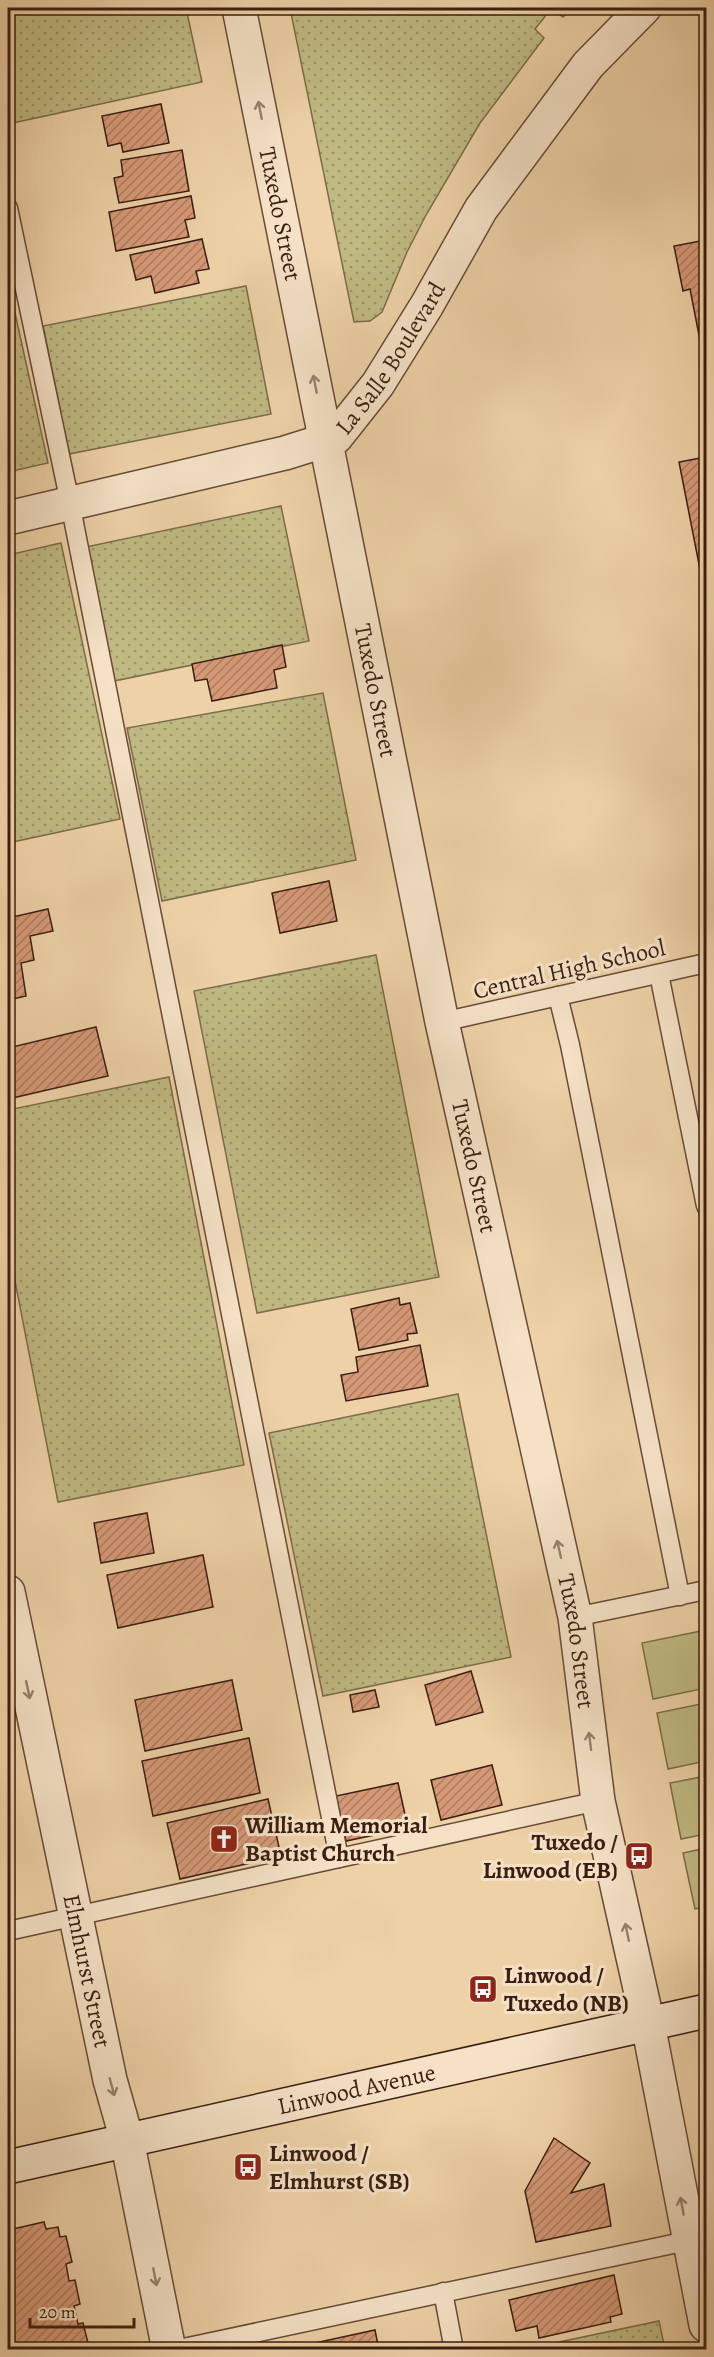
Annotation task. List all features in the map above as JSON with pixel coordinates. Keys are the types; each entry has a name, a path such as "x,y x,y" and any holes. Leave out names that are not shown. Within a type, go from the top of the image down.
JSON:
{"street":[{"name":"Tuxedo Street","path":"239,8 442,1022 575,1617 598,1801 698,2238 706,2325"},
{"name":"La Salle Boulevard","path":"8,518 285,453 336,437 378,384 427,304 481,208 588,65 644,8"},
{"name":"Elmhurst Street","path":"8,1592 110,2080 127,2140 169,2349"},
{"name":"Linwood Avenue","path":"8,2167 706,2011"}],"lane":[{"path":"8,208 70,503 339,1858"},
{"name":"Central High School","path":"442,1022 706,963"},
{"path":"659,974 706,1206"},
{"path":"558,996 570,1045 680,1596"},
{"path":"575,1617 706,1590"},
{"path":"8,1931 598,1801"},
{"path":"174,2349 698,2238"},
{"path":"442,2292 454,2349"}],"shaded area":[{"path":"8,8 186,8 202,82 8,124"},
{"path":"290,8 574,8 563,17 551,9 535,29 544,38 480,123 426,215 407,252 382,312 370,321 354,322"},
{"path":"8,281 48,463 8,472"},
{"path":"246,286 271,414 69,454 43,326"},
{"path":"281,506 309,641 109,682 81,548"},
{"path":"61,543 120,819 8,843 8,555"},
{"path":"323,693 356,860 162,901 127,728"},
{"path":"376,955 439,1277 257,1313 194,991"},
{"path":"169,1077 244,1465 58,1502 8,1245 8,1110"},
{"path":"458,1394 511,1657 323,1696 269,1433"},
{"path":"706,1630 706,1688 653,1699 642,1643"},
{"path":"706,1703 706,1761 668,1769 657,1713"},
{"path":"706,1776 706,1834 681,1839 670,1783"},
{"path":"706,1848 706,1906 695,1909 683,1853"},
{"path":"659,2321 665,2349 526,2349"}],"building":[{"path":"161,104 169,143 123,152 121,143 108,146 102,116"},
{"path":"182,150 189,191 119,203 114,178 123,176 121,160"},
{"path":"191,196 195,218 185,220 189,237 116,251 109,212"},
{"path":"202,239 209,269 196,271 199,283 155,293 151,276 136,280 130,255"},
{"path":"706,240 706,371 690,289 683,291 674,246"},
{"path":"706,457 706,600 679,462"},
{"path":"282,645 286,667 274,670 277,688 212,701 207,679 195,681 192,664"},
{"path":"329,881 337,921 280,933 272,893"},
{"path":"48,909 53,931 30,936 34,960 21,963 26,996 8,1000 8,918"},
{"path":"96,1027 108,1076 8,1099 8,1048"},
{"path":"399,1298 400,1305 410,1303 417,1333 407,1334 408,1340 359,1350 351,1309"},
{"path":"420,1345 428,1386 346,1401 341,1375 358,1372 356,1357"},
{"path":"147,1513 154,1553 101,1563 94,1523"},
{"path":"203,1555 213,1607 118,1628 107,1575"},
{"path":"471,1671 483,1712 436,1725 425,1685"},
{"path":"232,1680 242,1730 145,1751 135,1700"},
{"path":"375,1690 379,1707 353,1712 350,1695"},
{"path":"249,1738 260,1793 153,1816 142,1761"},
{"path":"492,1765 502,1805 441,1820 431,1780"},
{"path":"398,1783 408,1828 346,1841 336,1796"},
{"name":"William Memorial Baptist Church","path":"268,1799 281,1856 180,1879 167,1823"},
{"path":"554,2138 590,2163 571,2193 604,2184 611,2226 536,2242 525,2191"},
{"path":"44,2222 46,2229 58,2227 60,2237 66,2236 72,2262 66,2264 69,2281 75,2280 80,2304 74,2306 78,2324 83,2323 89,2347 83,2348 84,2350 14,2350 8,2320 8,2230"},
{"path":"614,2275 622,2314 610,2317 611,2322 539,2338 537,2326 516,2331 509,2300"},
{"path":"375,2330 379,2350 287,2350 287,2349"}],"place":[{"name":"William Memorial Baptist Church","path":"224,1839"},
{"name":"Tuxedo / Linwood (EB)","path":"639,1856"},
{"name":"Linwood / Tuxedo (NB)","path":"483,1989"},
{"name":"Linwood / Elmhurst (SB)","path":"248,2167"}]}
